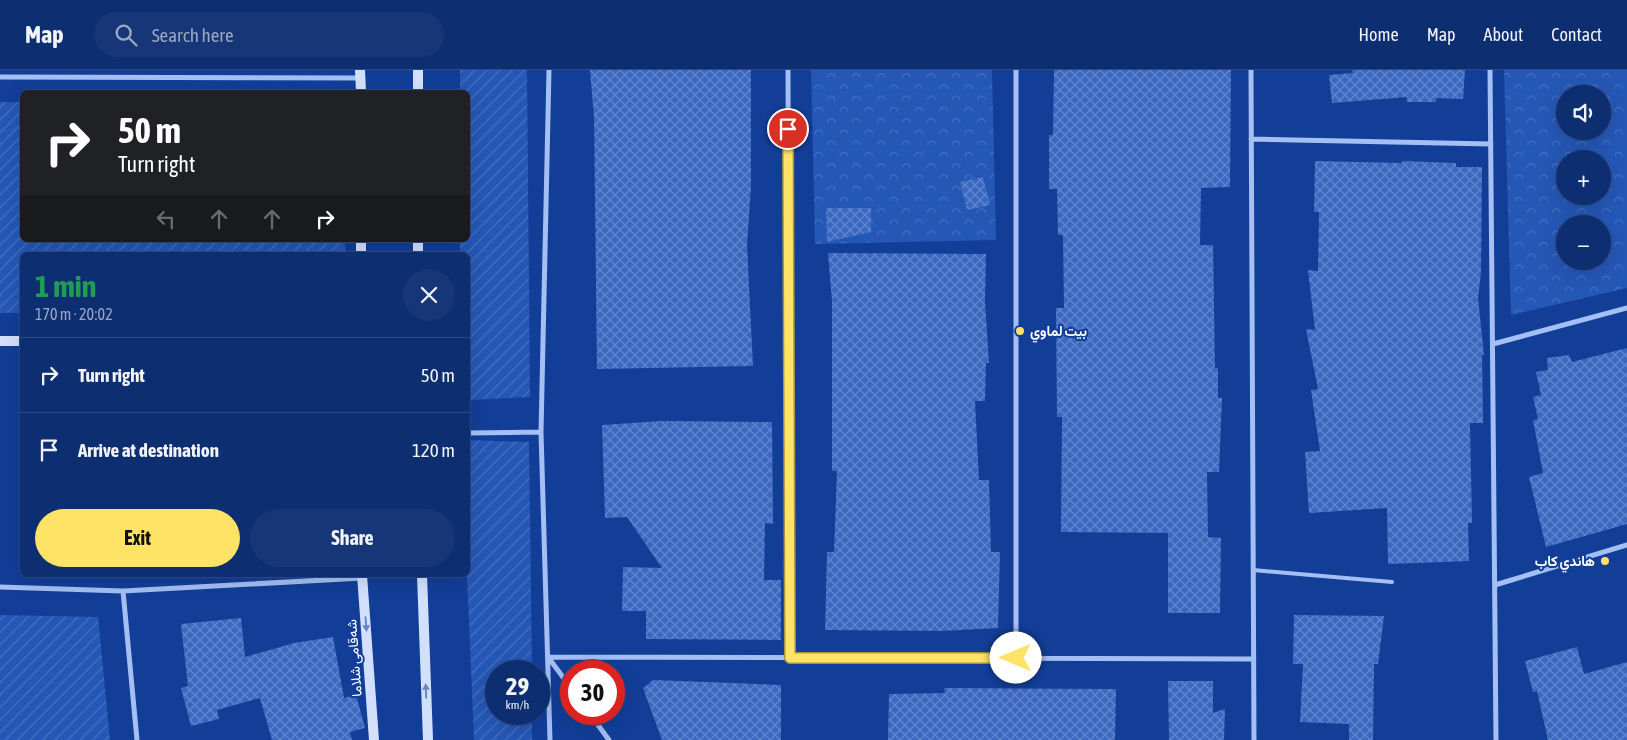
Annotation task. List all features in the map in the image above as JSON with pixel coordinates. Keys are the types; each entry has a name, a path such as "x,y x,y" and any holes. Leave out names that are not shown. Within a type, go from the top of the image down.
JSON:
{"main road":[{"path":"418,70 418,90"},
{"path":"360,74 360,90"},
{"path":"0,341 20,341"},
{"name":"شەقامی شلاما","path":"362,577 374,740"},
{"path":"422,577 428,740"}],"street":[{"path":"142,70 143,77"},
{"path":"549,70 541,432 550,740"},
{"path":"788,70 790,658"},
{"path":"1016,70 1016,658"},
{"path":"1251,70 1254,740"},
{"path":"1490,70 1496,740"},
{"path":"0,77 360,74"},
{"path":"1251,139 1491,144"},
{"path":"1493,344 1627,308"},
{"path":"470,433 541,432"},
{"path":"1495,586 1627,545"},
{"path":"0,587 123,591 362,577"},
{"path":"123,591 137,740"},
{"path":"548,657 1254,659"},
{"path":"548,657 560,673"},
{"path":"598,725 610,740"}],"lane":[{"path":"1253,570 1392,582"}],"green space":[{"path":"460,70 527,70 530,397 470,400 470,252 460,252 460,242 470,242 470,90 460,90"},
{"path":"811,70 992,70 996,240 815,244"},
{"path":"1504,70 1627,70 1627,288 1511,315"},
{"path":"0,102 20,102 20,242 345,242 345,252 20,252 20,313 0,313"},
{"path":"470,440 529,442 532,660 485,660 485,725 532,725 532,740 474,740 467,577 470,577"},
{"path":"0,615 98,617 110,740 0,740"}],"building":[{"path":"590,70 751,70 751,187 747,245 753,366 597,369 594,117"},
{"path":"1054,70 1231,70 1230,187 1201,188 1200,245 1213,245 1215,368 1218,368 1218,398 1222,398 1219,472 1207,472 1208,537 1221,538 1220,613 1168,613 1168,533 1061,532 1062,417 1057,417 1056,308 1064,308 1063,235 1058,235 1057,189 1049,189 1049,135 1053,135"},
{"path":"1352,70 1465,70 1463,99 1436,98 1436,102 1407,102 1407,97 1332,103 1329,75 1353,73"},
{"path":"1315,161 1402,163 1402,161 1456,163 1456,167 1482,167 1481,273 1478,298 1484,355 1482,355 1483,423 1470,423 1472,523 1468,523 1469,561 1388,564 1387,508 1309,513 1305,452 1320,451 1311,390 1318,389 1306,329 1315,330 1308,270 1318,271 1319,212 1314,212"},
{"path":"983,177 990,205 967,210 960,182"},
{"path":"826,208 871,208 871,232 827,242"},
{"path":"828,253 986,254 985,302 989,363 986,363 985,401 975,401 979,480 989,480 991,552 1000,552 998,628 941,631 825,630 827,552 834,552 837,471 832,471 832,301"},
{"path":"1627,348 1627,524 1546,547 1529,477 1543,473 1533,420 1538,419 1533,397 1541,395 1536,372 1548,370 1547,358 1569,355 1572,362"},
{"path":"662,421 772,422 773,524 765,523 764,580 781,580 781,640 646,639 646,611 622,611 623,567 662,568 627,517 605,518 602,425"},
{"path":"1294,615 1384,616 1378,664 1374,664 1373,740 1349,740 1349,724 1300,722 1303,664 1293,664"},
{"path":"241,618 245,657 294,643 333,637 344,698 356,695 365,728 350,732 352,740 272,740 260,698 217,710 219,719 191,726 181,688 188,686 181,624"},
{"path":"1577,647 1584,674 1627,662 1627,740 1548,740 1537,691 1533,692 1525,661"},
{"path":"653,680 781,685 781,740 662,740 643,688"},
{"path":"1168,681 1213,681 1213,713 1225,709 1224,740 1169,740"},
{"path":"944,688 1116,689 1115,740 888,740 889,694 945,693"}],"place":[{"name":"بيت لماوي","path":"1020,331"},
{"name":"هاندي كاب","path":"1605,561"}],"route":[{"path":"788,129 790,658 1016,658"}]}
